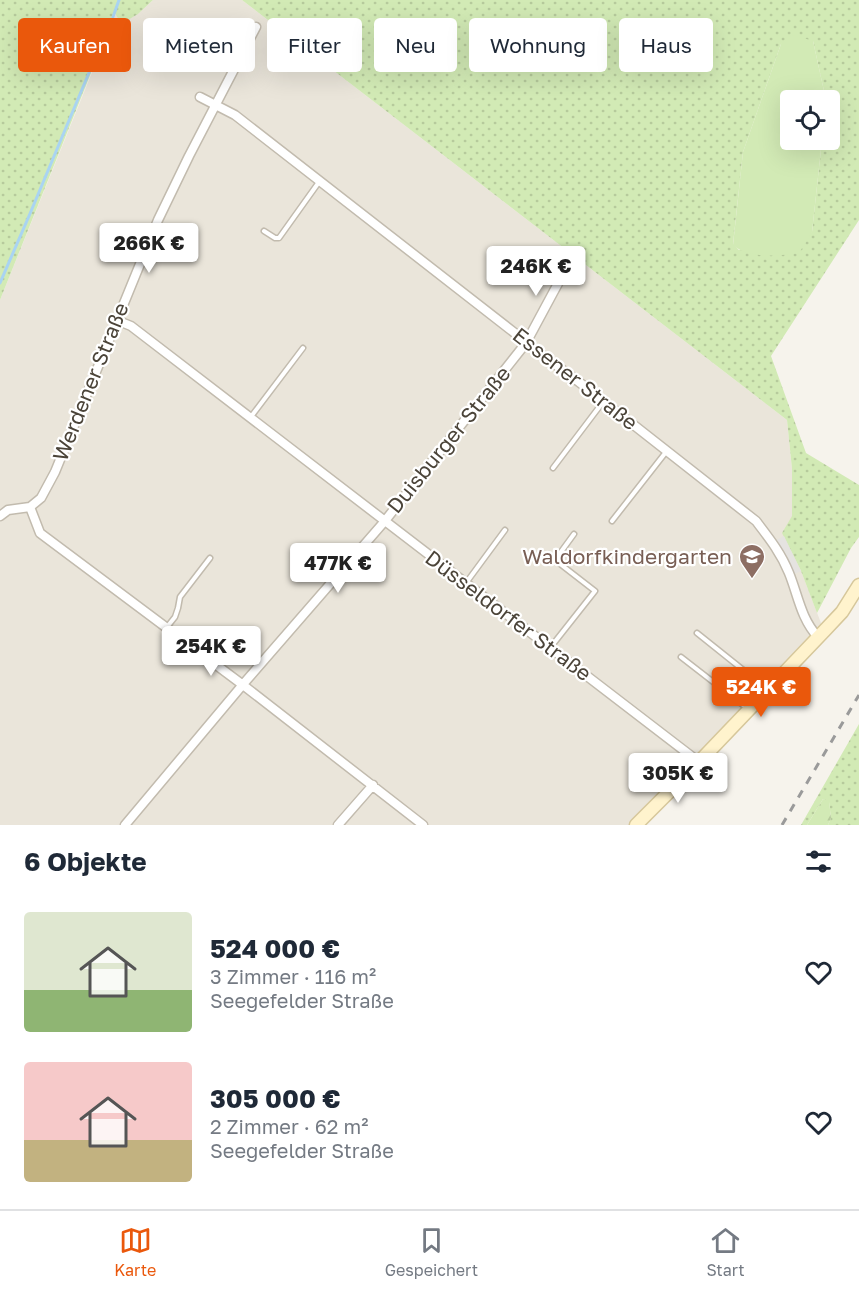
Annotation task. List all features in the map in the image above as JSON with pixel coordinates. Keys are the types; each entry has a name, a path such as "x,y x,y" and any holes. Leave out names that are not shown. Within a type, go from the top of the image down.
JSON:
{"street":[{"name":"Werdener Straße","path":"30,507 41,498 55,472 158,220 256,27"},
{"name":"Essener Straße","path":"200,97 235,115 756,521 773,542 784,561 801,611 818,637"},
{"name":"Duisburger Straße","path":"125,825 384,522 526,343 569,263"},
{"name":"Düsseldorfer Straße","path":"116,320 131,327 699,762"},
{"path":"0,516 8,510 30,507 40,533 243,685 423,825"},
{"path":"639,824 842,612 859,585"},
{"path":"338,825 373,785"}],"lane":[{"path":"264,231 279,238 320,182"},
{"path":"249,418 303,348"},
{"path":"553,468 604,401"},
{"path":"612,521 667,451"},
{"path":"466,583 505,530"},
{"path":"550,648 595,591 555,560 574,534"},
{"path":"166,628 175,617 180,597 210,558"},
{"path":"697,633 768,689"},
{"path":"681,657 748,710"}],"shaded area":[{"path":"153,0 242,0 267,19 267,72 335,72 787,420 792,469 792,517 783,533 801,571 826,636 642,825 0,825 0,300 92,72 131,72 131,18 114,18 116,13 138,14"},
{"path":"784,536 801,571 790,576 773,542"}],"green space":[{"path":"0,0 153,0 131,18 118,18 115,13 113,18 18,18 18,72 91,72 0,300"},
{"path":"242,0 859,0 859,220 771,356 806,453 859,485 859,537 817,613 801,571 782,533 792,516 792,469 787,420 335,72 362,72 362,18 267,19"},
{"path":"794,35 813,41 824,90 780,90 780,150 821,150 812,232 799,253 774,255 747,253 733,245 743,152 781,44"},
{"path":"859,724 859,825 828,825 831,818 829,802 823,799 807,825 801,825"},
{"path":"823,799 829,801 831,818 828,825 807,825"}],"waterway":[{"path":"113,17 119,0"},
{"path":"0,283 89,72"}],"railway":[{"path":"782,825 859,695"}],"place":[{"name":"Waldorfkindergarten","path":"752,580"}]}
